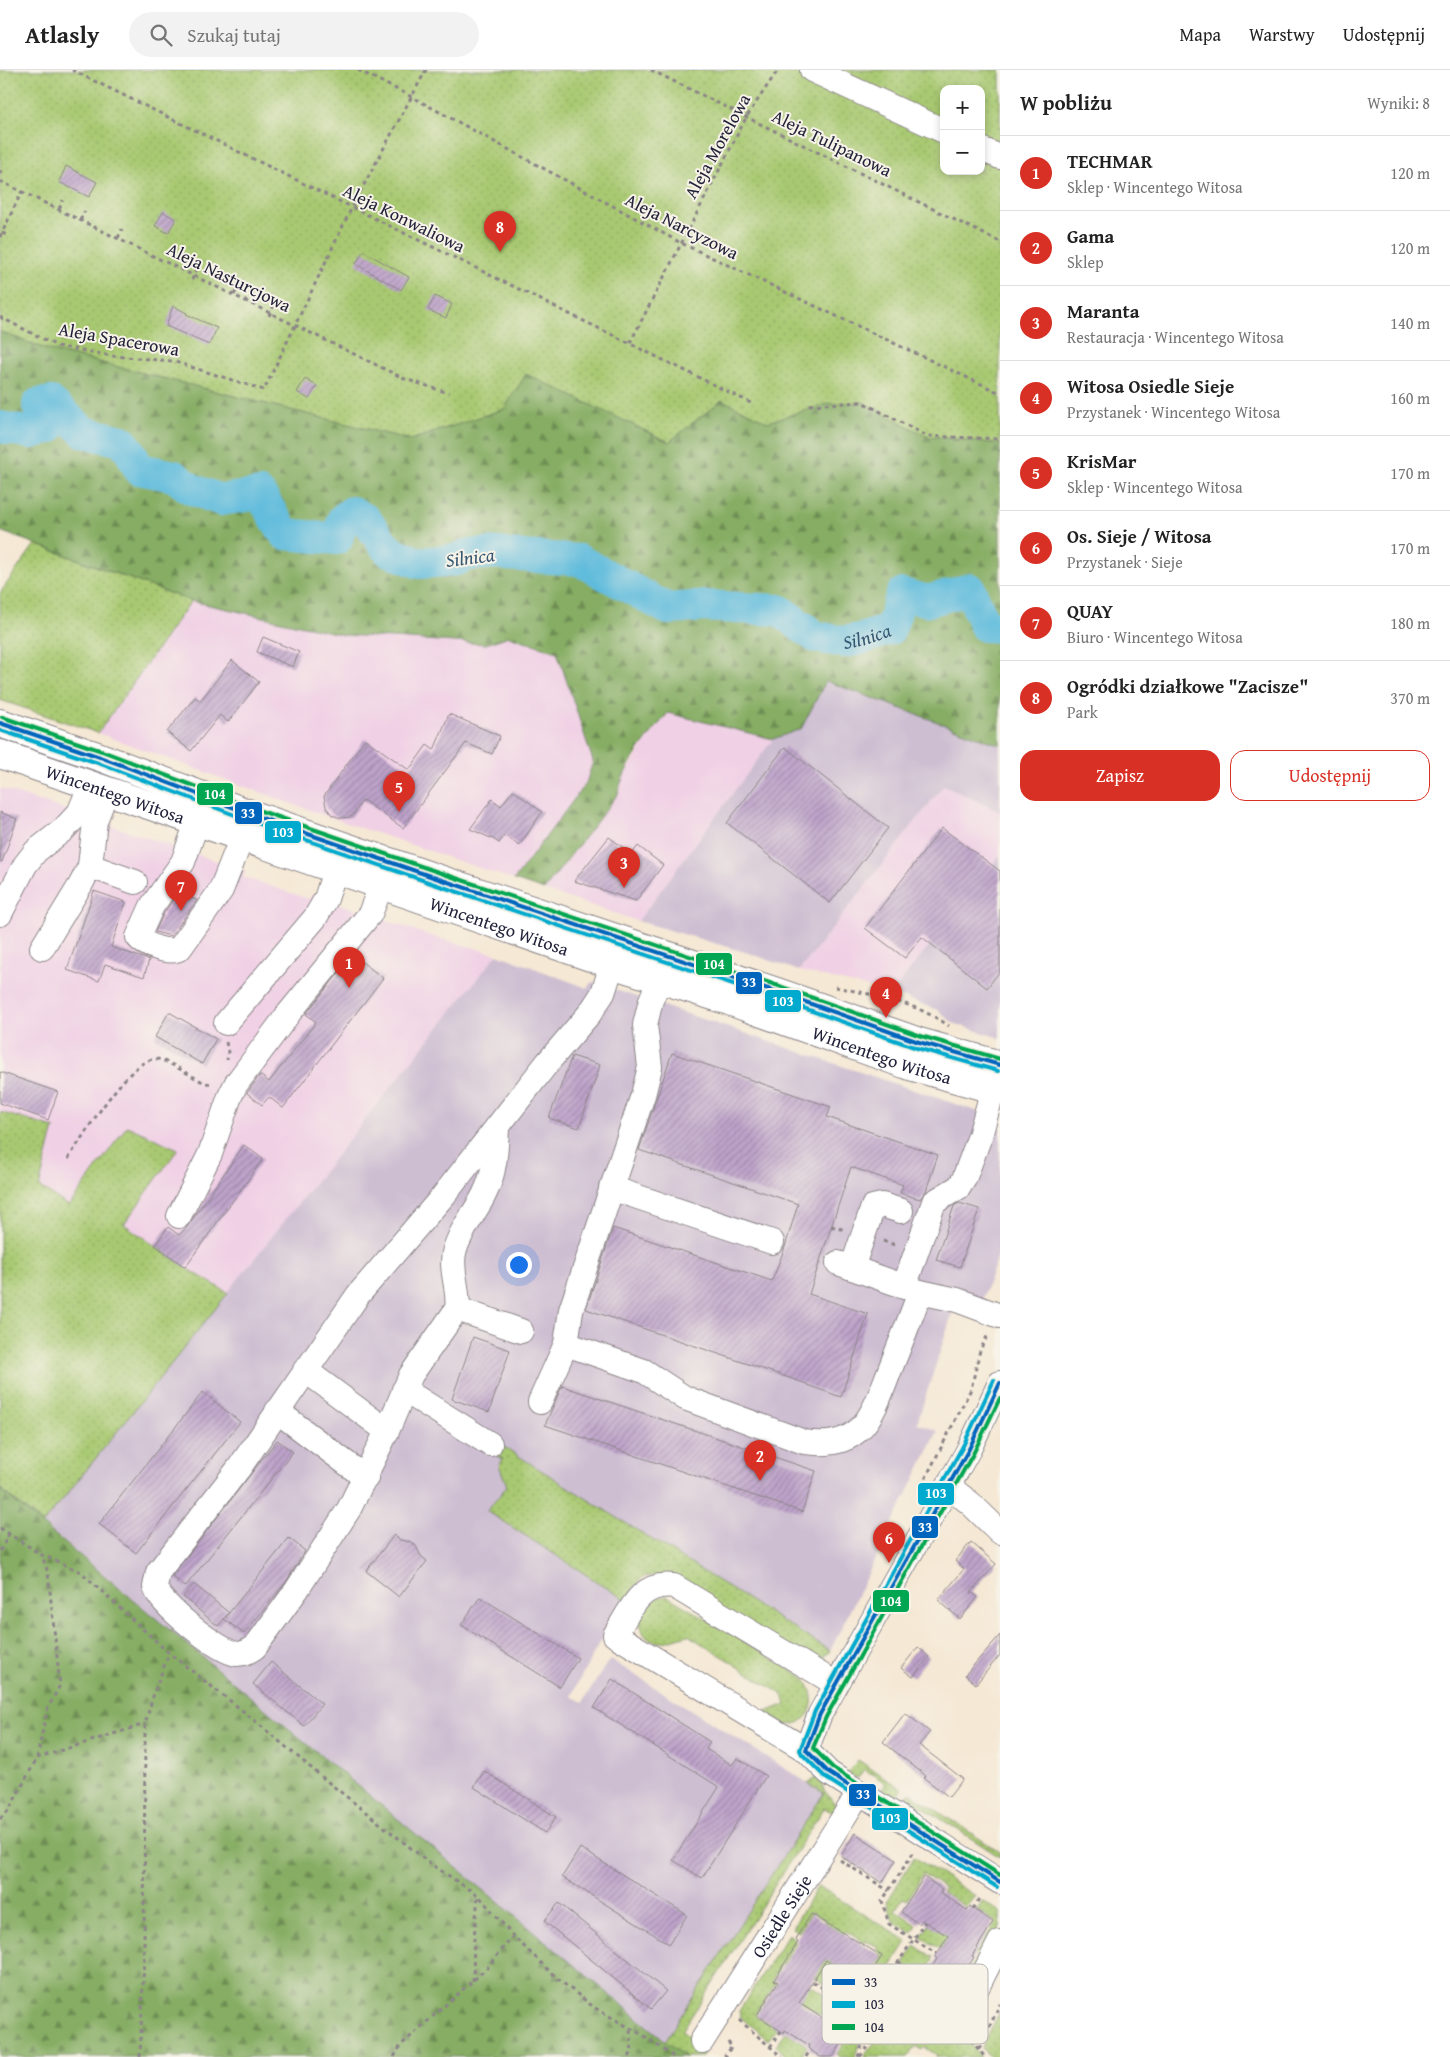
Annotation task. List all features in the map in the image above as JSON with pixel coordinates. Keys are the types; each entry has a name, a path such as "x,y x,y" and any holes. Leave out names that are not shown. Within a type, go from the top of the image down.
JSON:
{"main road":[{"name":"Wincentego Witosa","path":"0,723 146,773 250,814 777,992 919,1042 998,1082"},
{"name":"Wincentego Witosa","path":"0,754 381,886 612,964 729,1001 910,1066 998,1082"}],"street":[{"path":"812,70 942,130"},
{"path":"985,151 1000,157"},
{"path":"0,743 15,738 41,737"},
{"path":"0,914 25,864 36,851 64,830 99,788"},
{"path":"42,948 90,866 99,788"},
{"path":"197,822 183,862 160,894 146,918 138,937 142,942 169,952 180,948 222,890 242,837"},
{"path":"90,866 135,882"},
{"path":"226,1023 315,918 326,899 335,870"},
{"path":"179,1216 210,1154 236,1084 370,914 381,886"},
{"path":"497,1128 495,1162 485,1193 457,1243 454,1254 457,1309 421,1358 404,1390 366,1478 339,1526 296,1591 255,1647 247,1653 237,1654 226,1651 162,1601 156,1593 155,1579 158,1572 239,1468 358,1295 444,1195 548,1062 598,1002 612,964"},
{"path":"540,1402 566,1344 571,1310 643,1095 650,1067 645,1025 651,1000 660,979"},
{"path":"566,1344 644,1371 684,1398 804,1442 818,1444 848,1438 868,1421 874,1411 912,1290 934,1202 959,1187 964,1179 998,1082"},
{"path":"611,1188 772,1242"},
{"path":"901,1211 882,1205 873,1207 845,1266 912,1290 957,1300 995,1324"},
{"path":"457,1309 521,1331"},
{"path":"305,1370 387,1431"},
{"path":"806,1750 820,1714 969,1449 1000,1383"},
{"path":"404,1390 490,1444"},
{"path":"278,1411 366,1478"},
{"path":"948,1486 970,1503 1000,1532"},
{"path":"836,1684 674,1586 662,1584 647,1589 615,1635 806,1750 830,1773 859,1793 1000,1882"},
{"name":"Osiedle Sieje","path":"702,2041 859,1793"},
{"path":"988,1966 1000,1942"}],"path":[{"name":"Aleja Konwaliowa","path":"72,70 78,71 352,208 751,403"},
{"name":"Aleja Narcyzowa","path":"358,70 412,97 681,243 1000,393"},
{"path":"297,326 352,208 426,70"},
{"name":"Aleja Tulipanowa","path":"651,70 1000,242"},
{"name":"Aleja Morelowa","path":"630,343 747,116 778,70"},
{"path":"0,174 2,170"},
{"name":"Aleja Nasturcjowa","path":"0,180 270,315 297,326 405,379 449,393"},
{"path":"0,237 22,191"},
{"path":"59,209 63,200"},
{"path":"81,222 85,210"},
{"path":"119,240 122,229"},
{"path":"2,233 7,235"},
{"path":"193,278 197,267"},
{"path":"234,297 238,287"},
{"path":"270,315 274,305"},
{"name":"Aleja Spacerowa","path":"0,317 57,346 113,356 172,361 264,390 297,326"},
{"path":"809,405 862,402 927,436 1000,439"},
{"path":"841,988 881,996 933,1015"},
{"path":"225,1065 228,1052 223,1031 226,1023"},
{"path":"68,1159 120,1084 141,1063 157,1059 205,1083 212,1085 216,1083"},
{"path":"916,1497 971,1389 980,1350 995,1324"},
{"path":"0,1528 42,1555 81,1572 169,1653 431,1864 478,1896 513,1936 558,1979 595,2008 646,2037 674,2057"},
{"path":"0,1551 9,1534"},
{"path":"0,1819 9,1810 37,1758 47,1710 60,1685 48,1573 42,1555"},
{"path":"140,2057 144,1960 146,1724 154,1693 169,1653"},
{"path":"37,1758 146,1724"},
{"path":"913,1853 882,1901 889,1924 937,1954"},
{"path":"833,1856 889,1891"},
{"path":"473,1981 474,1938 478,1896"},
{"path":"973,1908 981,1896"},
{"path":"898,1964 925,1922"},
{"path":"394,2057 401,2045 487,1968 513,1936"},
{"path":"813,1982 822,1988"},
{"path":"988,2030 1000,2004"},
{"path":"630,2029 632,2052 630,2057"},
{"path":"770,2047 781,2031"},
{"path":"859,2057 863,2044"},
{"path":"859,2057 870,2044"},
{"path":"979,2049 981,2044"},
{"path":"806,2057 810,2050"}],"shaded area":[{"path":"191,601 344,635 486,644 509,636 557,652 593,761 586,783 514,880 309,810 98,733"},
{"path":"826,680 1000,745 1000,812 944,785 799,971 752,954 638,921 773,739 801,729"},
{"path":"668,713 773,739 638,921 544,890 618,794 621,780 649,737"},
{"path":"944,785 1000,811 1000,855 892,993 799,971"},
{"path":"0,788 246,871 243,877 309,899 312,894 434,937 497,954 228,1293 185,1267 124,1224 178,1149 127,1126 69,1206 39,1187 54,1128 0,1112"},
{"path":"1000,855 1000,1038 953,1023 938,1010 892,993"},
{"path":"497,954 587,988 592,982 1000,1119 1000,1251 983,1297 986,1302 955,1305 917,1423 938,1431 830,1651 496,1442 490,1451 503,1459 499,1466 507,1486 487,1511 627,1601 596,1649 571,1696 583,1702 607,1663 611,1660 824,1793 665,2041 43,1524"}],"green space":[{"path":"0,70 1000,70 1000,444 927,436 862,402 827,404 768,422 722,400 669,442 526,375 504,409 411,440 46,349 0,332"},
{"path":"0,332 46,349 411,440 504,409 526,374 669,442 722,400 768,422 827,404 862,402 927,436 1000,444 1000,745 826,681 801,729 773,739 668,713 631,762 618,794 544,890 514,880 586,783 593,761 557,652 509,636 486,644 344,635 191,601 0,531"},
{"path":"35,544 191,601 98,733 0,700 0,593"},
{"path":"0,1112 54,1128 39,1187 69,1206 127,1126 178,1149 124,1224 185,1267 228,1293 43,1524 0,1488"},
{"path":"496,1442 830,1651 820,1660 812,1661 659,1575 643,1577 634,1587 627,1601 487,1511 507,1486 499,1465 503,1459 490,1451"},
{"path":"0,1489 19,1505 685,2057 0,2057"},
{"path":"667,1596 802,1676 809,1687 812,1700 810,1712 806,1717 795,1724 780,1725 766,1712 786,1704 783,1695 688,1635 661,1642 652,1641 645,1636 640,1624 642,1613 652,1598"},
{"path":"858,1760 902,1789 891,1803 880,1793 886,1783 864,1769 858,1778 847,1774"},
{"path":"819,1778 824,1790 839,1809 838,1812 832,1812 824,1808 682,2031 705,2051 703,2057 685,2057 665,2041 824,1793 808,1784"},
{"path":"910,1793 1000,1852 1000,1857 907,1797"},
{"path":"914,1857 975,1896 966,1907 942,1892 945,1888 923,1874 907,1900 903,1898 895,1910 917,1925 912,1933 893,1921 887,1902"},
{"path":"818,1886 907,1942 893,1964 878,1964 883,1956 877,1951 879,1948 866,1940 864,1943 846,1931 842,1936 823,1924 825,1920 811,1912 798,1932 792,1928"},
{"path":"983,1901 1000,1912 1000,1927 982,1964 973,1964 977,1957 974,1955 996,1922 977,1910"},
{"path":"930,1924 949,1936 941,1949 920,1937"},
{"path":"788,1934 796,1942 772,1980 776,1983 755,2015 777,2029 768,2040 740,2017 739,2011"},
{"path":"915,1946 933,1957 931,1964 904,1963"},
{"path":"826,1957 837,1964 822,1964 822,1982 813,1976"},
{"path":"807,1985 822,1992 822,2016 798,2000"},
{"path":"1000,2011 1000,2057 989,2057 982,2048 984,2044 988,2044 988,2036"},
{"path":"786,2032 807,2046 801,2057 787,2057 776,2045"},
{"path":"843,2044 859,2044 855,2057 840,2057 837,2054"},
{"path":"874,2044 970,2044 981,2057 936,2057 937,2055 924,2047 922,2050 915,2046 908,2057 864,2057"}],"building":[{"path":"66,166 97,182 89,197 59,182"},
{"path":"163,212 176,219 168,233 155,226"},
{"path":"363,251 409,277 401,290 356,264"},
{"path":"435,296 452,304 446,318 428,310"},
{"path":"173,306 217,328 209,345 166,326"},
{"path":"305,379 317,386 309,399 297,392"},
{"path":"263,637 299,652 293,667 257,652"},
{"path":"232,660 259,682 228,722 220,715 191,751 167,732 195,697 200,701"},
{"path":"449,714 500,736 492,754 466,743 403,828 363,800 351,817 341,818 332,815 326,807 324,796 365,739 409,770 427,745 434,750"},
{"path":"785,747 888,828 830,903 727,823"},
{"path":"513,790 542,812 519,846 505,835 499,843 470,829 492,799 501,806"},
{"path":"0,812 17,819 2,862 0,861"},
{"path":"942,828 1000,871 1000,971 987,988 922,937 905,958 865,928"},
{"path":"609,837 632,854 638,846 663,865 636,901 574,881"},
{"path":"94,891 126,902 111,947 149,960 144,977 105,964 99,981 67,970"},
{"path":"178,893 197,900 171,936 155,932 164,913"},
{"path":"362,962 383,978 283,1108 269,1097 262,1105 247,1093 260,1075 269,1082 316,1022 306,1014 343,968 347,971 350,968 355,971"},
{"path":"169,1012 216,1039 202,1064 155,1037"},
{"path":"672,1053 831,1107 827,1117 938,1155 926,1191 920,1199 900,1193 903,1185 851,1167 809,1294 868,1314 841,1397 586,1309 613,1228 772,1281 785,1247 798,1204 639,1150"},
{"path":"572,1056 600,1065 579,1128 549,1118"},
{"path":"0,1072 58,1092 48,1120 0,1103"},
{"path":"244,1145 263,1159 185,1267 155,1245 168,1227 179,1235 187,1227"},
{"path":"959,1203 979,1209 960,1267 936,1260 954,1206"},
{"path":"473,1337 510,1350 489,1412 452,1399"},
{"path":"562,1386 816,1471 802,1512 545,1425"},
{"path":"203,1392 240,1422 136,1553 99,1524"},
{"path":"277,1440 293,1452 185,1587 172,1576"},
{"path":"394,1535 400,1540 411,1542 427,1561 399,1597 366,1571"},
{"path":"289,1538 305,1551 286,1582 244,1634 224,1619"},
{"path":"971,1542 996,1564 971,1592 978,1597 960,1619 938,1600 964,1569 955,1561"},
{"path":"194,1584 229,1613 218,1626 183,1597"},
{"path":"480,1597 578,1658 560,1687 461,1625"},
{"path":"1000,1635 1000,1655 976,1684 965,1675"},
{"path":"918,1647 929,1657 913,1677 901,1668"},
{"path":"271,1662 322,1704 304,1726 253,1684"},
{"path":"612,1679 710,1742 706,1749 732,1765 737,1758 766,1776 702,1878 673,1860 719,1787 594,1708"},
{"path":"905,1713 930,1732 919,1745 963,1779 949,1797 883,1742"},
{"path":"484,1771 556,1817 545,1833 474,1787"},
{"path":"855,1833 896,1860 882,1883 841,1856"},
{"path":"580,1848 687,1915 669,1944 562,1877"},
{"path":"924,1877 942,1889 940,1892 967,1910 970,1906 993,1922 972,1956 974,1957 970,1964 934,1964 937,1959 935,1957 948,1936 922,1920 919,1924 901,1912"},
{"path":"559,1903 666,1991 651,2009 544,1921"},
{"path":"811,1914 882,1956 877,1964 832,1964 826,1960 799,2003 822,2018 822,2044 841,2044 833,2057 820,2057 808,2048 809,2045 785,2030 784,2033 757,2015 778,1982 774,1980 798,1942 796,1940"}],"waterway":[{"name":"Silnica","path":"0,427 31,433 49,428 38,404 51,402 84,432 122,441 130,451 139,469 174,476 191,489 221,500 260,494 285,534 337,539 343,519 352,512 366,520 389,551 419,563 457,560 466,555 499,553 579,560 668,609 703,606 779,610 816,637 845,642 890,629 902,594 928,601 970,589 985,626 1000,627"}],"transit line":[{"name":"104","path":"2,717 102,751 252,808 435,871 779,986 921,1036 1000,1059"},
{"name":"33","path":"0,723 100,757 250,814 433,877 777,992 919,1042 1000,1065"},
{"name":"103","path":"0,730 98,763 248,820 431,883 775,998 917,1048 998,1071"},
{"name":"103","path":"994,1380 963,1446 815,1711 800,1750 826,1778 997,1887"},
{"name":"33","path":"1000,1383 969,1449 820,1714 806,1750 829,1773 1000,1882"},
{"name":"104","path":"1000,1398 974,1452 826,1717 813,1748 833,1768 1000,1875"}],"place":[{"name":"Ogródki działkowe \"Zacisze\"","path":"500,252"},
{"name":"KrisMar","path":"399,812"},
{"name":"Maranta","path":"624,888"},
{"name":"QUAY","path":"181,911"},
{"name":"TECHMAR","path":"349,988"},
{"name":"Witosa Osiedle Sieje","path":"886,1018"},
{"name":"Gama","path":"760,1481"},
{"name":"Os. Sieje / Witosa","path":"889,1563"}]}
